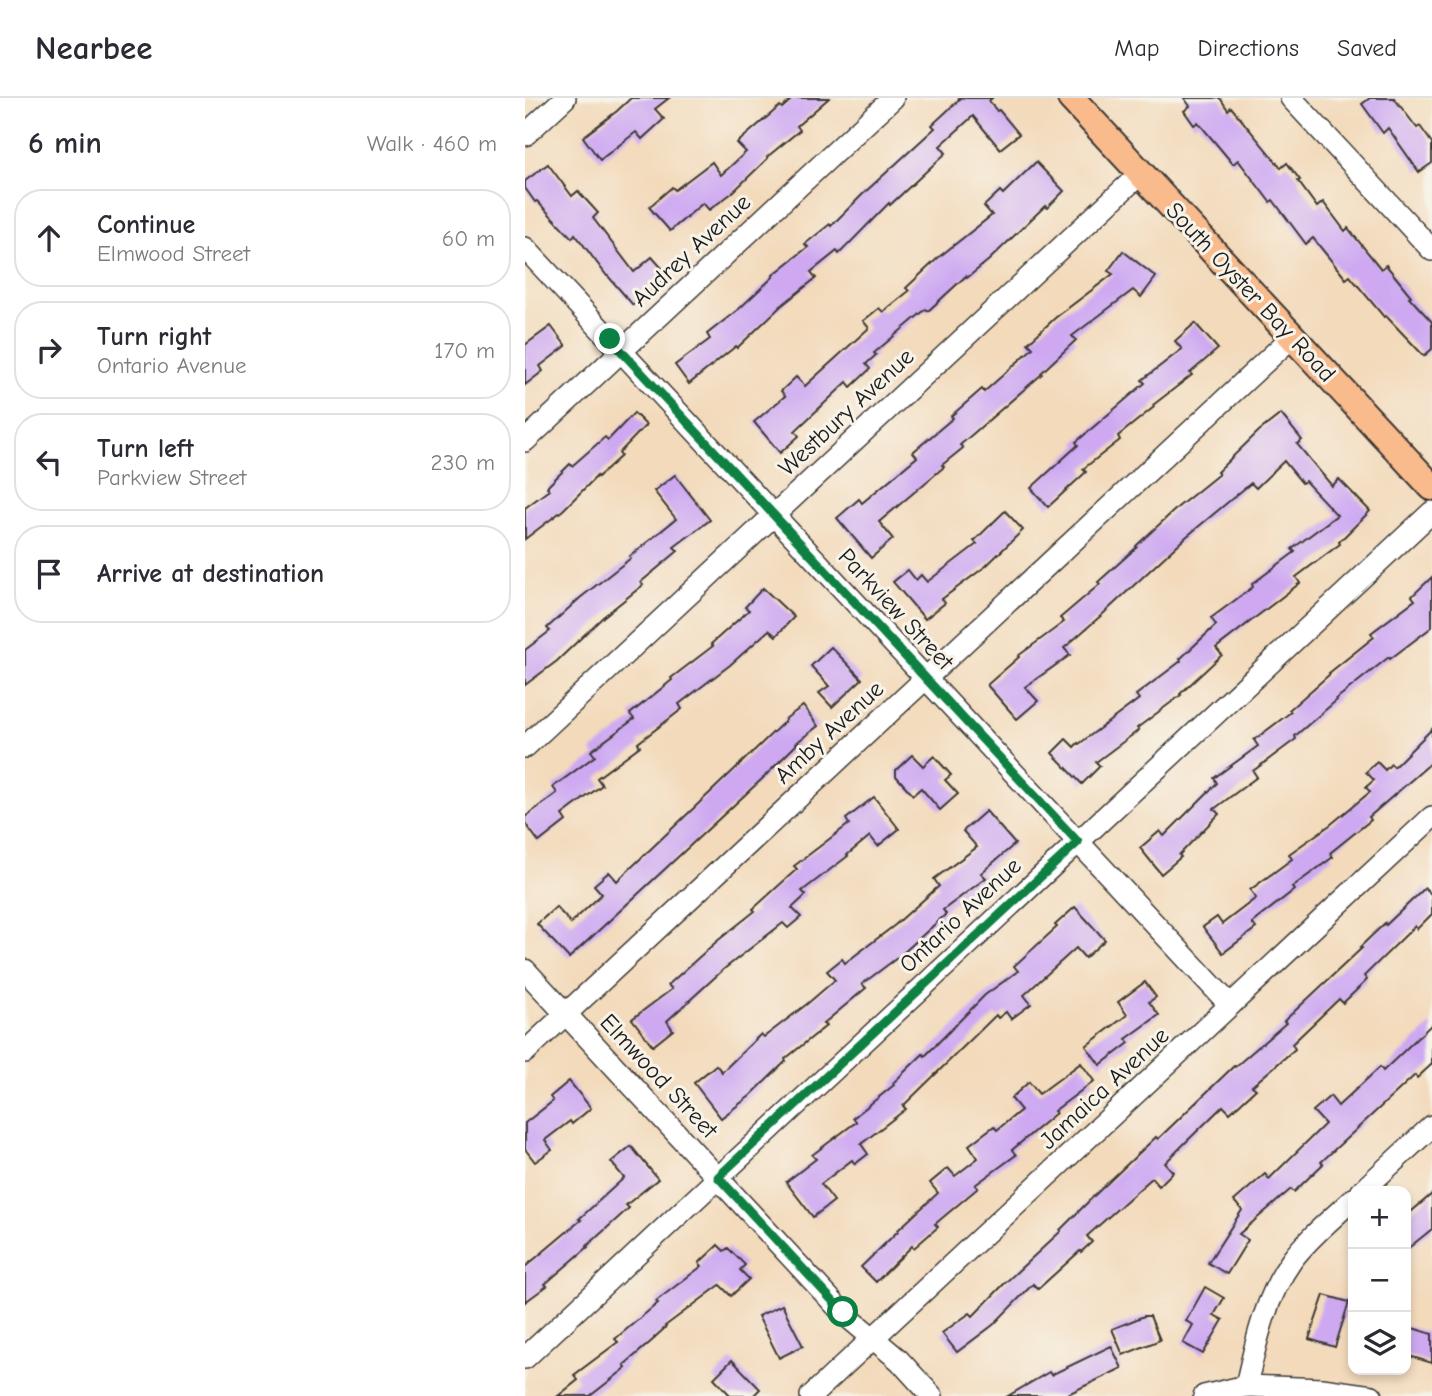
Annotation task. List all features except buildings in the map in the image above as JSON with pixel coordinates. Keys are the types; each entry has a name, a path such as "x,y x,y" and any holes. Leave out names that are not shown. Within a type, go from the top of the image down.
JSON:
{"main road":[{"name":"South Oyster Bay Road","path":"1070,98 1432,487"}],"street":[{"path":"525,135 565,98"},
{"name":"Audrey Avenue","path":"525,441 893,98"},
{"path":"1291,98 1432,250"},
{"name":"Westbury Avenue","path":"525,747 1141,173"},
{"name":"Parkview Street","path":"525,248 1230,1006"},
{"name":"Amby Avenue","path":"525,1052 1292,337"},
{"name":"Ontario Avenue","path":"525,1357 1432,512"},
{"name":"Jamaica Avenue","path":"811,1396 1432,817"},
{"name":"Elmwood Street","path":"525,970 843,1312 899,1360 932,1396"},
{"path":"1367,1186 1432,1126"},
{"path":"1246,1386 1261,1324 1272,1294 1292,1261 1348,1204"},
{"path":"1204,1396 1246,1386 1322,1389 1372,1396"}],"route":[{"path":"610,339 1078,842 718,1177 843,1312"}]}
